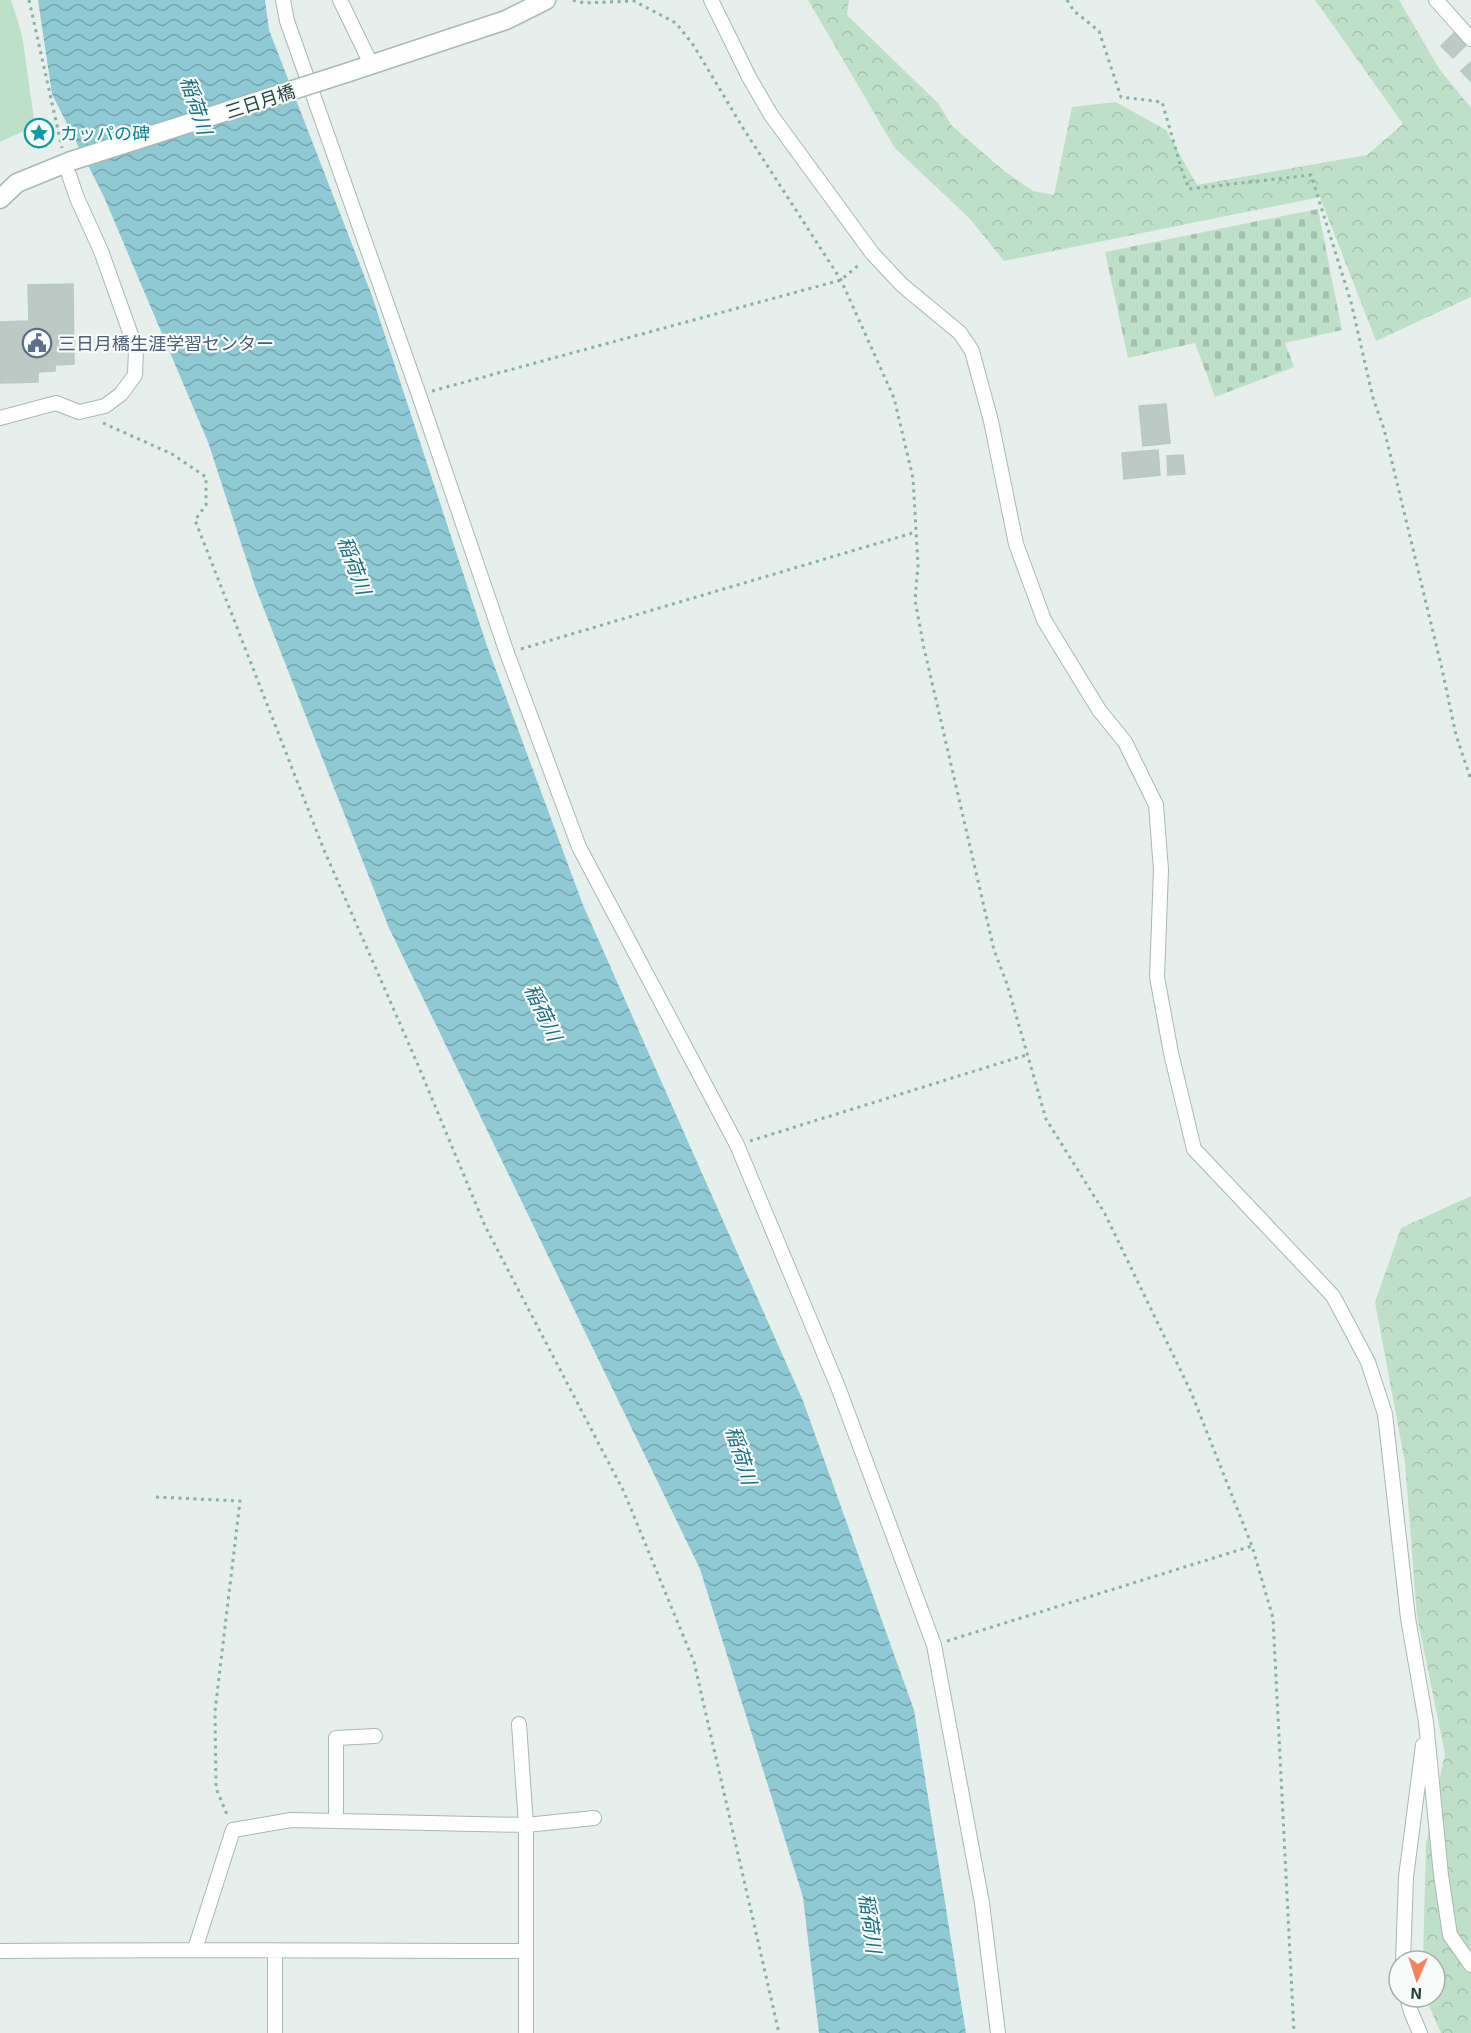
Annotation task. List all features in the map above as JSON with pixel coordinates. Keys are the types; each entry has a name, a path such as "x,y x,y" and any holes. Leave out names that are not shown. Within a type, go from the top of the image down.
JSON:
{"street":[{"path":"283,0 287,21 507,653 579,847 736,1145 838,1387 934,1645 982,1904 999,2033"},
{"path":"340,0 372,66"},
{"name":"三日月橋","path":"0,199 17,183 68,162 372,66 506,20 546,0"},
{"path":"711,0 771,115 872,253 902,285 960,333 972,351 991,421 1016,544 1044,620 1099,710 1125,742 1156,805 1161,870 1157,977 1171,1053 1194,1149 1333,1296 1368,1362 1385,1414 1408,1618 1426,1722 1441,1875 1450,1935 1471,1965"},
{"path":"1436,0 1471,39"},
{"path":"0,418 56,403 80,412 105,406 121,394 135,375 136,349 101,251 77,198 68,162"},
{"path":"1403,1949 1406,1877 1426,1722"},
{"path":"519,1724 526,1825 526,2033"},
{"path":"336,1821 336,1738 375,1736"},
{"path":"195,1949 233,1830 291,1820 526,1825 594,1818"},
{"path":"0,1951 195,1949 525,1951"},
{"path":"275,1951 275,2033"},
{"path":"1410,2009 1420,2033"}],"path":[{"path":"29,0 68,162"},
{"path":"573,0 584,3 634,2 676,23 694,46 743,128 841,280 894,398 913,478 918,565 915,600 924,648 994,950 1046,1119 1104,1212 1191,1392 1252,1546 1273,1618 1294,2033"},
{"path":"1067,0 1074,12 1099,31 1121,97 1161,102 1189,189 1311,175 1351,302 1373,398 1387,440 1456,735 1471,780"},
{"path":"419,395 841,280 872,253"},
{"path":"80,412 172,454 206,477 206,505 195,520 324,850 485,1226 624,1492 694,1662 778,2033"},
{"path":"507,653 916,532"},
{"path":"736,1145 1026,1054"},
{"path":"156,1497 240,1501 215,1711 216,1788 233,1830"},
{"path":"934,1645 1252,1546"}],"green space":[{"path":"0,0 11,0 22,35 35,126 0,142"},
{"path":"808,0 849,0 847,15 938,103 952,126 1003,170 1033,191 1054,195 1072,107 1116,102 1166,130 1197,185 1367,155 1403,124 1315,0 1399,0 1440,70 1471,108 1471,297 1376,341 1320,197 1004,261 970,219 894,147"},
{"path":"1318,209 1342,330 1285,343 1294,367 1215,397 1195,343 1128,358 1105,252"},
{"path":"1471,1196 1471,2033 1441,2033 1430,2009 1447,2009 1447,1949 1423,1949 1426,1844 1445,1754 1417,1616 1405,1463 1375,1302 1401,1228"}],"water":[{"name":"稲荷川","path":"38,0 265,0 269,30 372,296 487,646 583,905 803,1401 914,1710 966,2033 819,2033 803,1897 700,1569 389,928 256,589 208,442 104,197 52,94"}],"building":[{"path":"1454,33 1466,45 1453,58 1441,46"},
{"path":"1471,62 1471,82 1461,71"},
{"name":"三日月橋生涯学習センター","path":"73,284 74,364 55,365 55,371 38,372 38,382 0,383 0,322 29,321 28,285"},
{"path":"1166,404 1170,443 1143,446 1139,406"},
{"path":"1158,450 1160,475 1124,479 1122,453"},
{"path":"1183,455 1185,474 1168,475 1167,456"}],"place":[{"name":"カッパの碑","path":"39,133"},
{"name":"三日月橋生涯学習センター","path":"37,343"}]}
